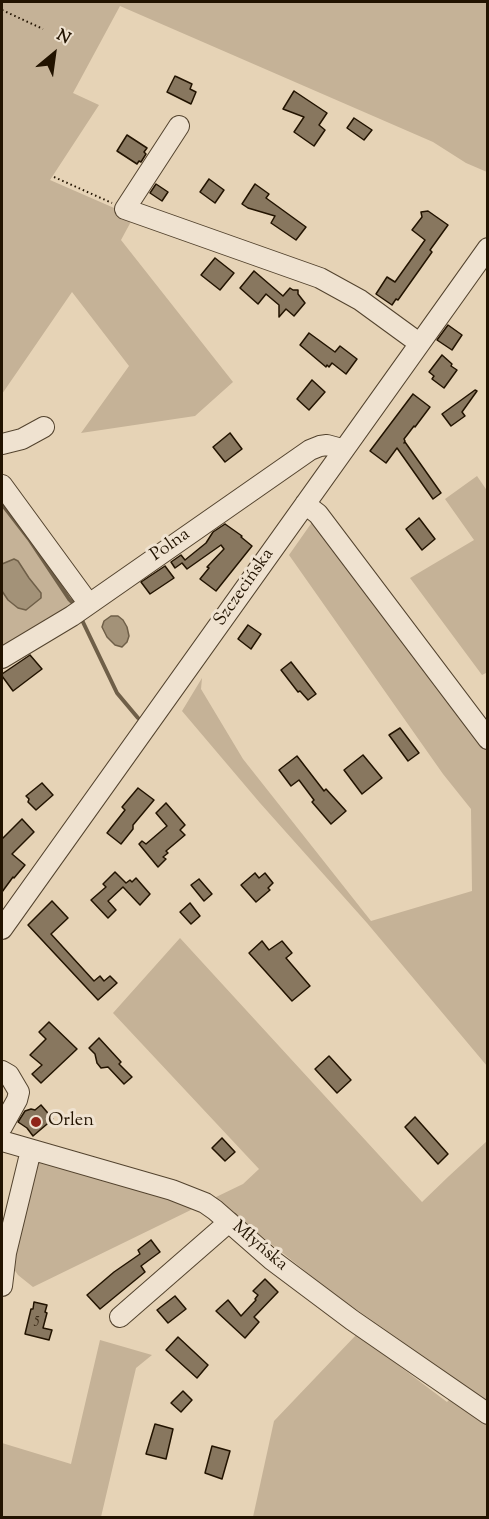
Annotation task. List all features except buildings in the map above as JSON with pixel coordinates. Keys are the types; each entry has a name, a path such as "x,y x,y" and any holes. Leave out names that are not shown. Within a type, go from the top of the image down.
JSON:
{"street":[{"path":"178,126 125,209 320,278 360,300 419,343"},
{"name":"Szczecińska","path":"2,929 488,248"},
{"path":"2,444 22,439 44,427"},
{"name":"Polna","path":"2,658 89,604 310,450 323,445 334,446 343,451"},
{"path":"2,485 89,604"},
{"path":"305,504 318,514 488,739"},
{"path":"2,1071 9,1075 19,1092 2,1127"},
{"name":"Młyńska","path":"2,1141 182,1193 205,1203 272,1260 352,1320 488,1414"},
{"path":"2,1286 6,1253 38,1152"},
{"path":"120,1317 229,1222"}],"path":[{"path":"2,10 44,28"},
{"path":"54,177 125,209"}],"shaded area":[{"path":"2,2 487,2 487,172 466,163 433,142 120,6 73,93 99,105 50,180 134,216 121,240 233,382 195,416 81,433 129,366 72,292 2,394"},
{"path":"477,476 488,492 488,672 482,675 410,578 474,540 445,499"},
{"path":"2,491 80,602 2,647"},
{"path":"315,518 487,746 487,1066 367,923 182,711 202,678 201,689 243,759 371,921 472,891 471,809 443,774 289,555"},
{"path":"14,559 18,561 41,593 41,598 26,610 18,608 2,591 2,564"},
{"path":"111,616 118,616 127,627 129,636 122,647 115,645 107,637 102,627 104,621"},
{"path":"180,938 422,1202 487,1141 487,1517 253,1517 274,1421 357,1334 447,1402 462,1385 330,1291 214,1198 243,1184 259,1169 113,1013"},
{"path":"36,1159 199,1206 33,1287 18,1275 11,1265"},
{"path":"100,1340 152,1355 136,1368 101,1517 2,1517 2,1443 71,1464"}],"waterway":[{"path":"2,504 75,605"},
{"path":"81,618 117,693 138,718"}],"place":[{"name":"Orlen","path":"36,1122"}]}
